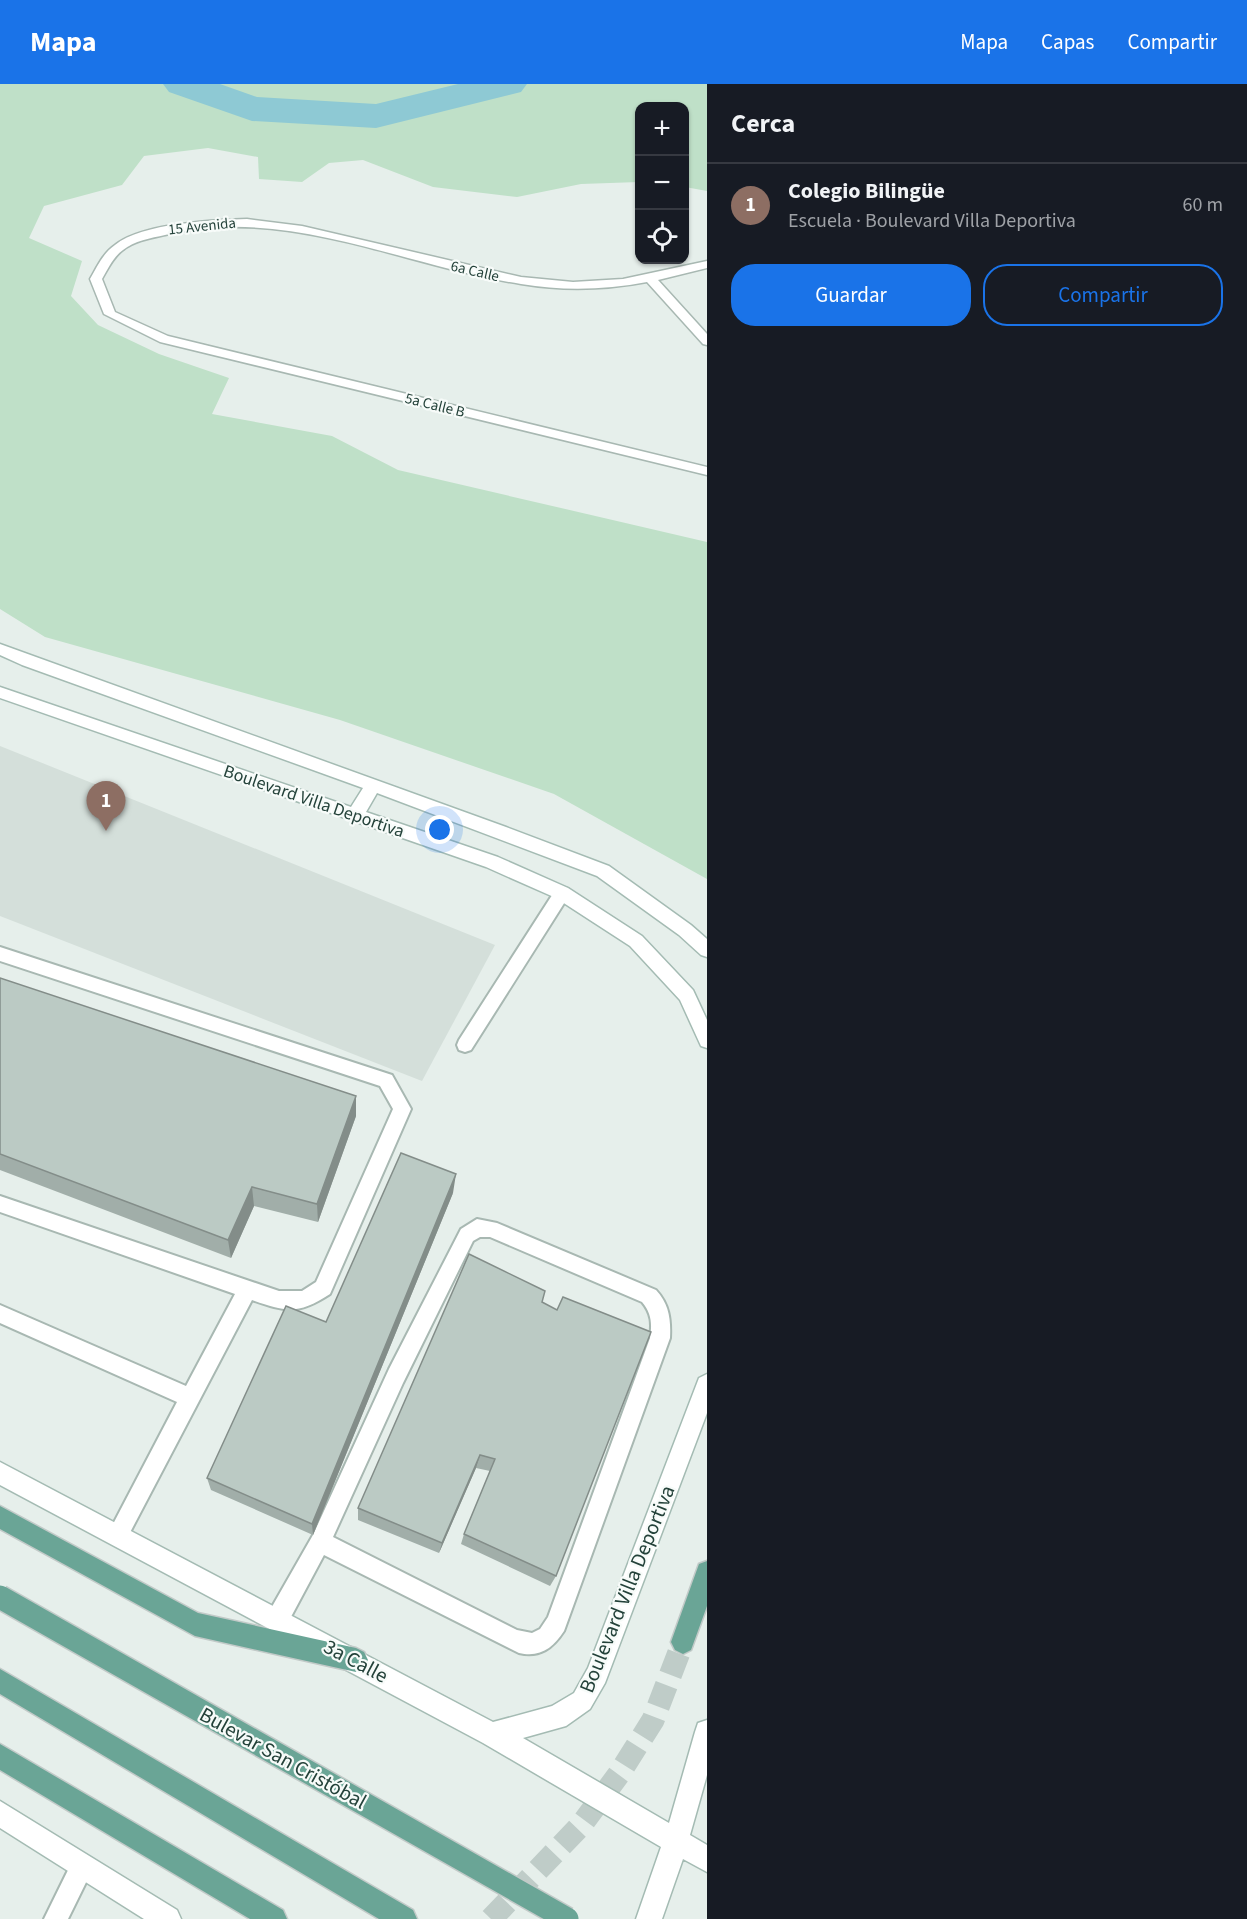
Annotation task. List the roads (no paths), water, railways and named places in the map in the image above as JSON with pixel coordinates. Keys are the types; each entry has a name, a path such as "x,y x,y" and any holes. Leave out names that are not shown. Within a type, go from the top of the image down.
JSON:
{"main road":[{"path":"0,1516 195,1624 356,1660"},
{"path":"683,1642 707,1572"},
{"name":"Bulevar San Cristóbal","path":"0,1597 567,1919"},
{"path":"0,1681 404,1919"},
{"path":"0,1756 274,1919"}],"street":[{"name":"6a Calle","path":"246,221 326,235 494,277 573,286 650,278 707,264"},
{"name":"15 Avenida","path":"164,339 110,314 96,279 118,246 170,227 246,221"},
{"path":"650,278 707,341"},
{"name":"5a Calle B","path":"164,339 707,471"},
{"name":"Boulevard Villa Deportiva","path":"0,649 27,661 374,785 603,871 685,930 707,950"},
{"name":"Boulevard Villa Deportiva","path":"0,692 492,862 562,893 636,940 687,995 707,1040"},
{"path":"354,814 374,785"},
{"name":"Boulevard Villa Deportiva","path":"492,1734 557,1717 582,1701 597,1675 707,1385"},
{"name":"3a Calle","path":"0,1473 492,1734 707,1859"},
{"path":"649,1919 676,1841 707,1732"},
{"path":"0,1814 168,1919"}],"lane":[{"path":"465,1045 562,893"},
{"path":"0,954 386,1080 402,1109 323,1288 305,1300 279,1300 247,1290 0,1204"},
{"path":"277,1620 320,1542 396,1376 467,1235 477,1228 491,1229 649,1296 658,1305 662,1319 660,1338 556,1623 539,1643 527,1646 511,1639 320,1542"},
{"path":"118,1535 247,1290"},
{"path":"0,1314 191,1398"},
{"path":"56,1919 82,1866"}],"waterway":[{"path":"183,84 252,109 376,116 507,84"}],"tunnel":[{"path":"491,1919 582,1824 619,1774 653,1720 683,1642"}],"place":[{"name":"Colegio Bilingüe","path":"106,831"}]}
